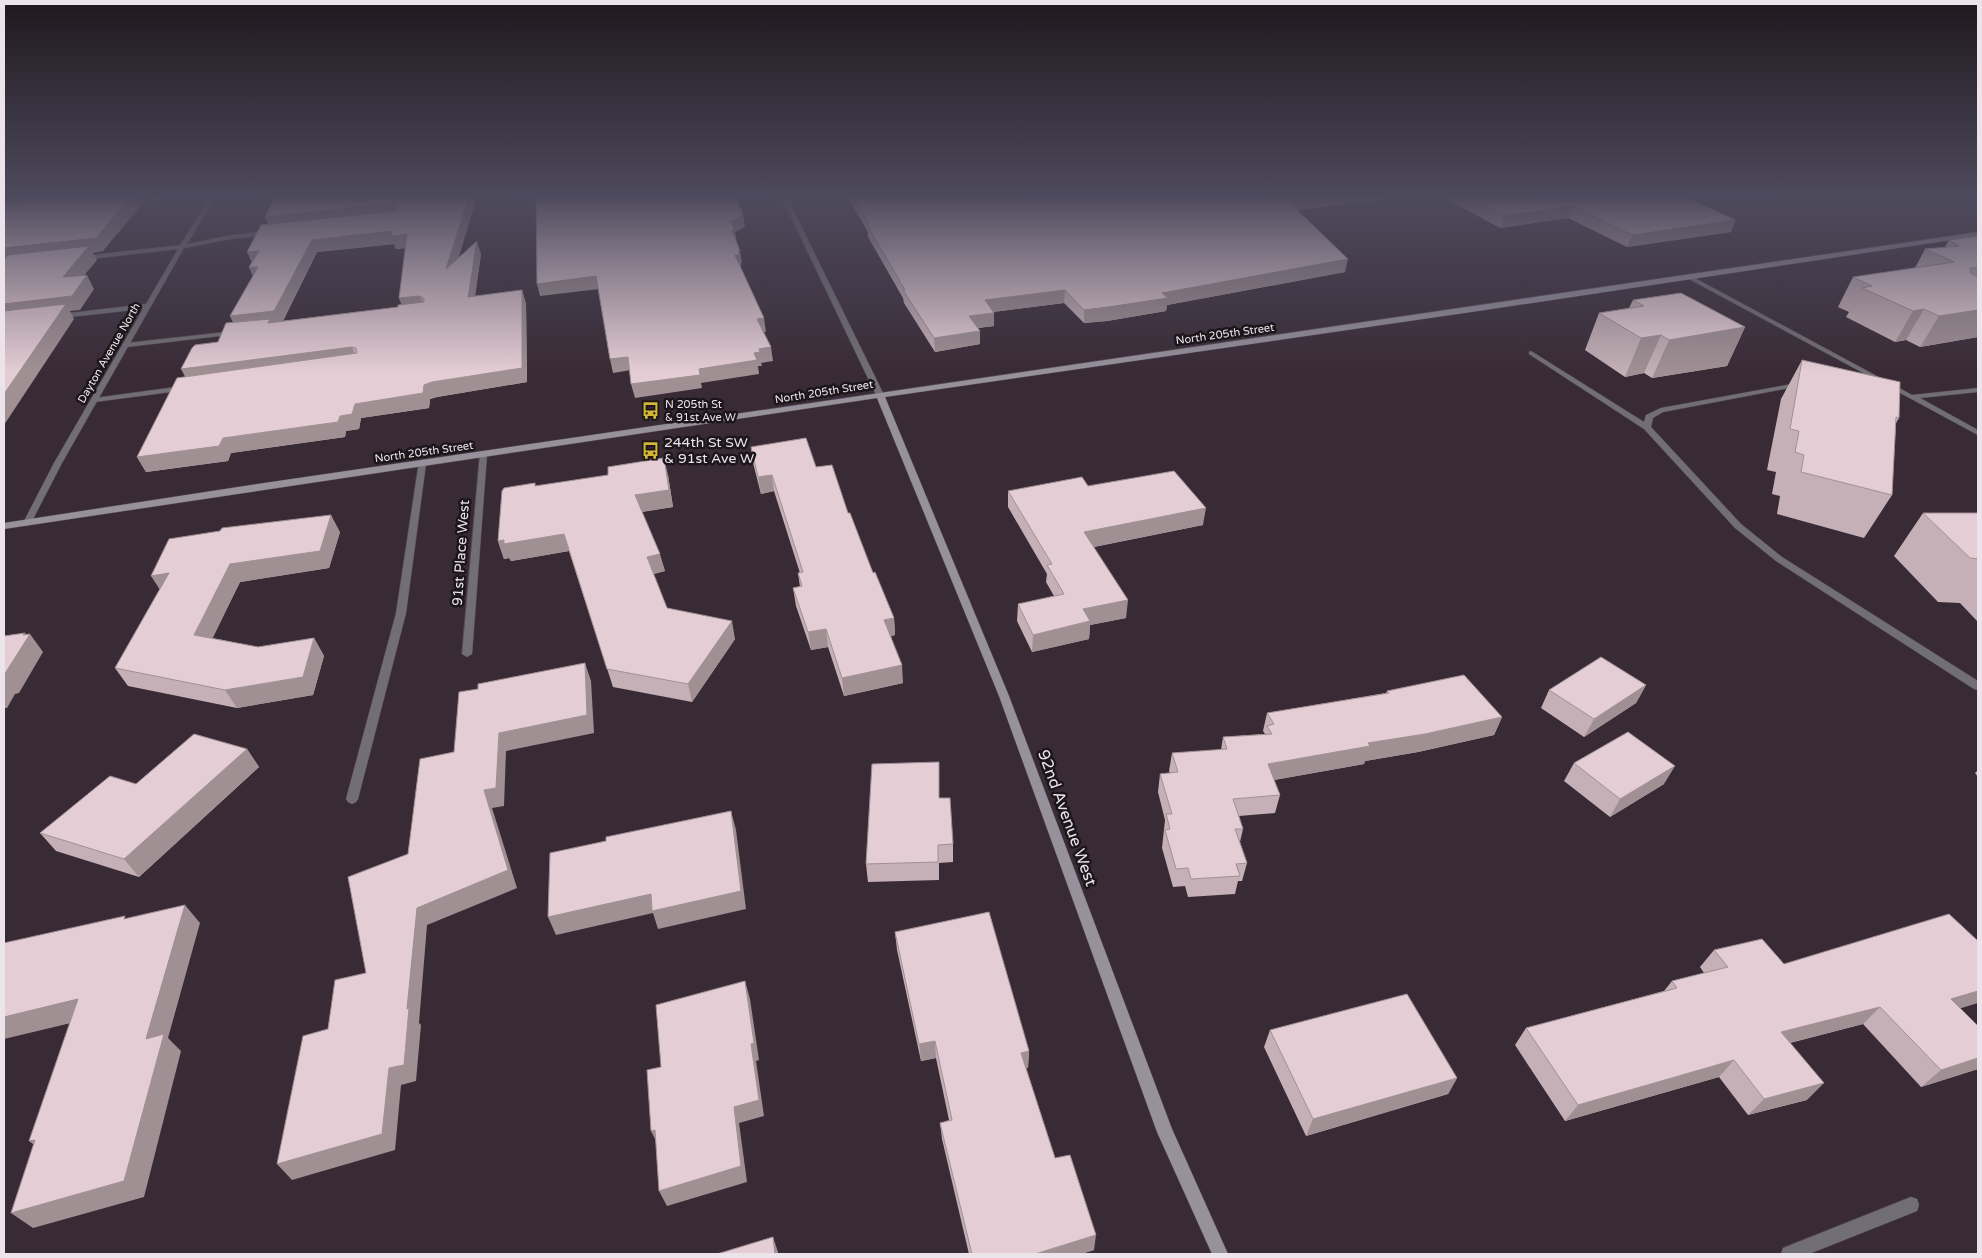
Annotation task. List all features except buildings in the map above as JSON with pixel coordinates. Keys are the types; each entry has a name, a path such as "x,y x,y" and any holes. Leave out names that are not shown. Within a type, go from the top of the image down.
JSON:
{"street":[{"path":"73,259 112,255"},
{"name":"Dayton Avenue North","path":"27,522 178,255"},
{"path":"813,255 880,395"},
{"name":"North 205th Street","path":"4,526 880,395 1843,255"},
{"path":"1691,278 1978,433"},
{"path":"52,317 149,306"},
{"path":"127,345 242,333"},
{"path":"1531,353 1647,427 1738,526 1779,559 1978,686"},
{"path":"1846,376 1865,372"},
{"path":"1647,427 1649,417 1661,410 1807,383"},
{"path":"95,400 192,387"},
{"path":"1911,397 1978,390"},
{"name":"92nd Avenue West","path":"880,395 1004,696 1165,1132 1220,1254"},
{"name":"91st Place West","path":"467,654 483,455"},
{"path":"352,799 401,612 422,464"},
{"path":"1789,1254 1911,1205"}],"place":[{"name":"N 205th St & 91st Ave W","path":"651,410"},
{"name":"244th St SW & 91st Ave W","path":"650,450"}]}
